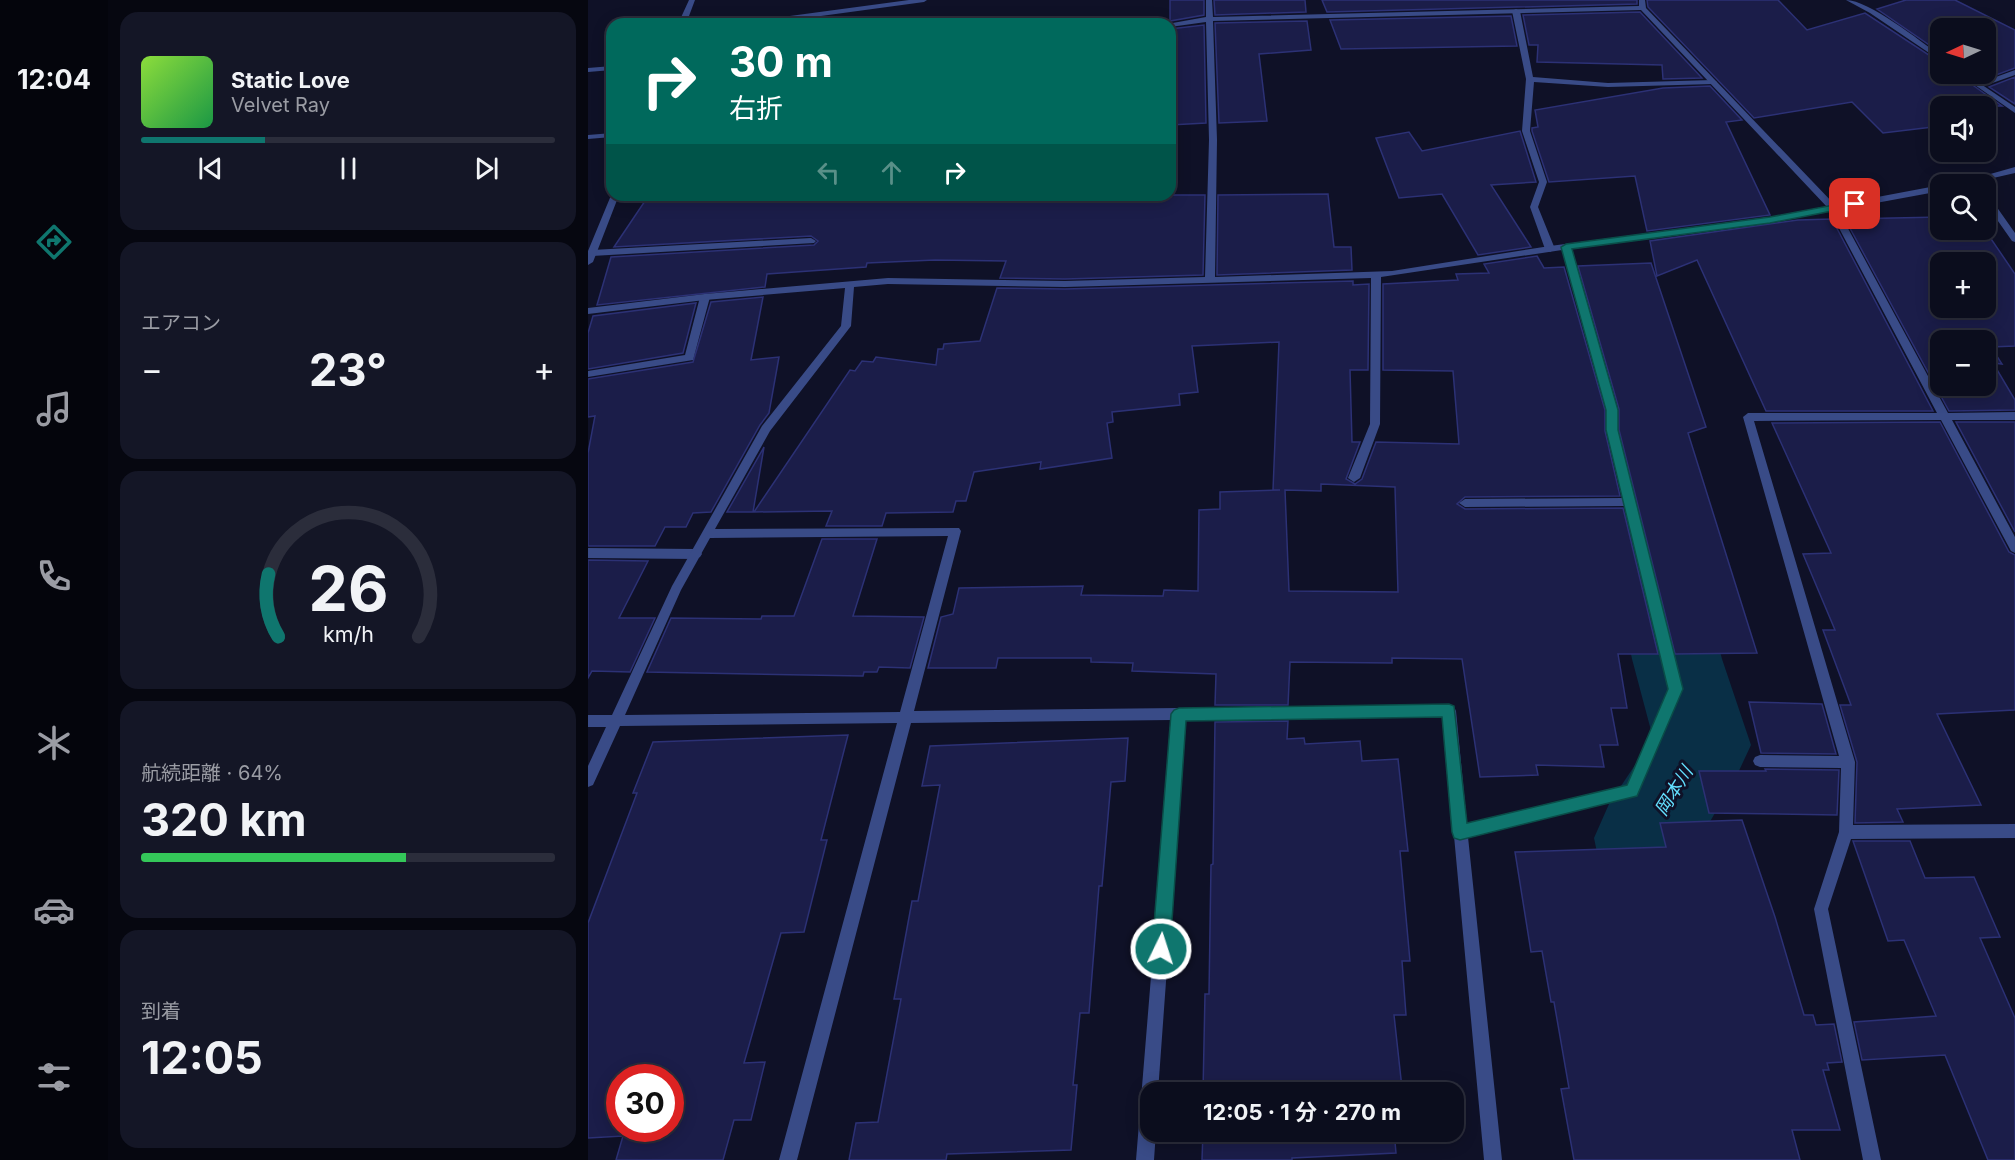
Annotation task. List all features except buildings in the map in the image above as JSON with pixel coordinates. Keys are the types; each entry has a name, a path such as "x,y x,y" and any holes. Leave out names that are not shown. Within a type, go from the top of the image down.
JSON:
{"street":[{"path":"684,18 692,0"},
{"path":"790,18 924,0"},
{"path":"1209,0 1212,140 1210,279"},
{"path":"1849,0 1872,12 1930,52"},
{"path":"1176,24 1209,19 1516,11 1642,4 1833,208 2015,548"},
{"path":"1516,11 1530,79 1526,131 1543,182 1534,207 1550,249"},
{"path":"588,70 606,68"},
{"path":"1978,85 2015,72"},
{"path":"1530,79 1608,85 1713,82"},
{"path":"1978,85 2015,111"},
{"path":"588,137 606,136"},
{"path":"1996,176 2015,170"},
{"path":"588,311 705,297 888,281 1065,284 1392,274 1550,249 1770,220 1930,190"},
{"path":"613,201 590,258 811,241"},
{"path":"1996,212 2015,239"},
{"path":"1460,832 1632,791 1675,689 1612,430 1612,410 1566,247"},
{"path":"1354,478 1375,424 1376,273"},
{"path":"588,781 676,589 766,429 846,326 850,284"},
{"path":"588,374 689,358 705,297"},
{"path":"1872,1160 1821,909 1846,832 1848,762 1748,417 2015,416"},
{"path":"1465,503 1629,502"},
{"path":"707,534 955,531 788,1160"},
{"path":"588,553 696,554"},
{"path":"588,722 1449,711 1493,1160"},
{"path":"1144,1160 1179,714"},
{"path":"1760,761 1848,762"},
{"path":"1846,832 2015,831"}],"waterway":[{"name":"岡本川","path":"1649,539 1677,659 1703,745 1645,838 1703,1082 1714,1160"}],"route":[{"path":"1161,949 1179,714 1449,711 1460,832 1632,791 1675,689 1612,430 1612,410 1566,247 1770,220 1855,204"}]}
